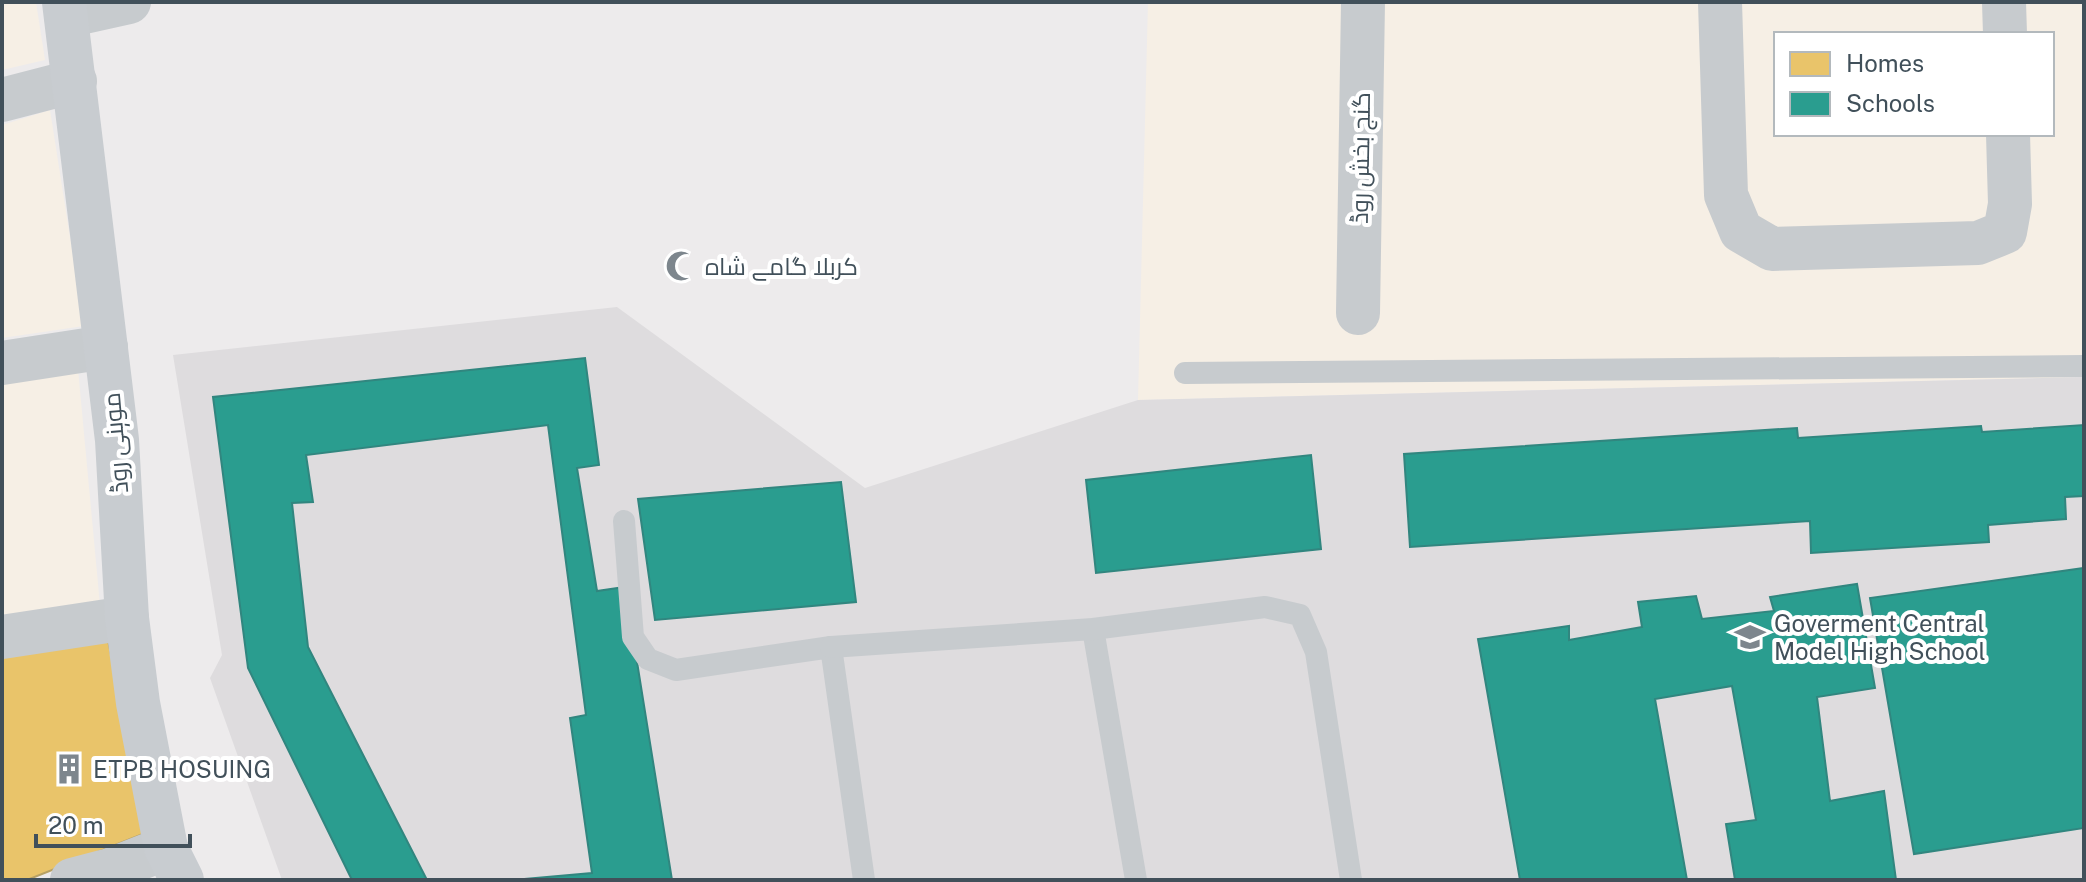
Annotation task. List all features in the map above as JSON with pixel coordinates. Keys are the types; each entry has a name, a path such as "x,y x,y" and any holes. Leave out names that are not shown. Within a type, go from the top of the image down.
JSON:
{"main road":[{"name":"موہنی روڈ","path":"65,9 117,440 127,618 138,703 174,864"}],"street":[{"path":"65,9 129,2"},
{"name":"گنج بخش روڈ","path":"1358,313 1363,2"},
{"path":"1720,2 1726,195 1741,231 1772,249 1978,243 2005,232 2010,204 2008,136"},
{"path":"2004,2 2005,32"},
{"path":"2,100 75,81"},
{"path":"2,363 106,347"},
{"path":"2,637 127,618"},
{"path":"97,877 174,864"}],"lane":[{"path":"1185,373 2084,366"},
{"path":"624,521 633,637 648,659 676,670 831,647 1093,629 1265,607 1300,615 1316,652 1351,880"},
{"path":"1093,629 1136,880"},
{"path":"831,647 864,880"}],"shaded area":[{"path":"2,2 36,2 45,60 2,70"},
{"path":"1148,2 2084,2 2084,377 1138,400"},
{"path":"50,110 84,326 2,338 2,125"},
{"path":"617,307 865,488 1138,400 2084,377 2084,880 282,880 210,678 222,655 173,355"},
{"path":"78,369 100,605 2,620 2,384"}],"building: Homes":[{"name":"ETPB HOSUING","path":"108,640 148,832 27,880 2,880 2,653"}],"building: Schools":[{"path":"585,358 599,465 577,468 597,591 625,587 672,880 513,880 592,873 570,718 586,715 548,425 306,455 313,502 292,503 308,647 427,880 352,880 248,668 213,397"},
{"path":"2084,425 2084,496 2065,497 2066,519 1988,525 1989,542 1811,553 1810,521 1410,547 1404,454 1797,428 1798,438 1981,426 1982,432"},
{"path":"1311,455 1321,549 1096,573 1086,480"},
{"path":"841,482 856,602 655,620 638,499"},
{"path":"2084,568 2084,828 1914,854 1870,598"},
{"path":"1857,584 1875,688 1817,697 1830,801 1884,791 1896,880 1735,880 1726,824 1756,820 1732,686 1655,699 1687,880 1520,880 1478,639 1569,626 1569,640 1642,627 1638,602 1696,596 1702,619 1774,611 1770,597"}],"place":[{"name":"کربلا گامے شاہ","path":"681,266"},
{"name":"Goverment Central Model High School","path":"1750,637"},
{"name":"ETPB HOSUING","path":"69,769"}]}
